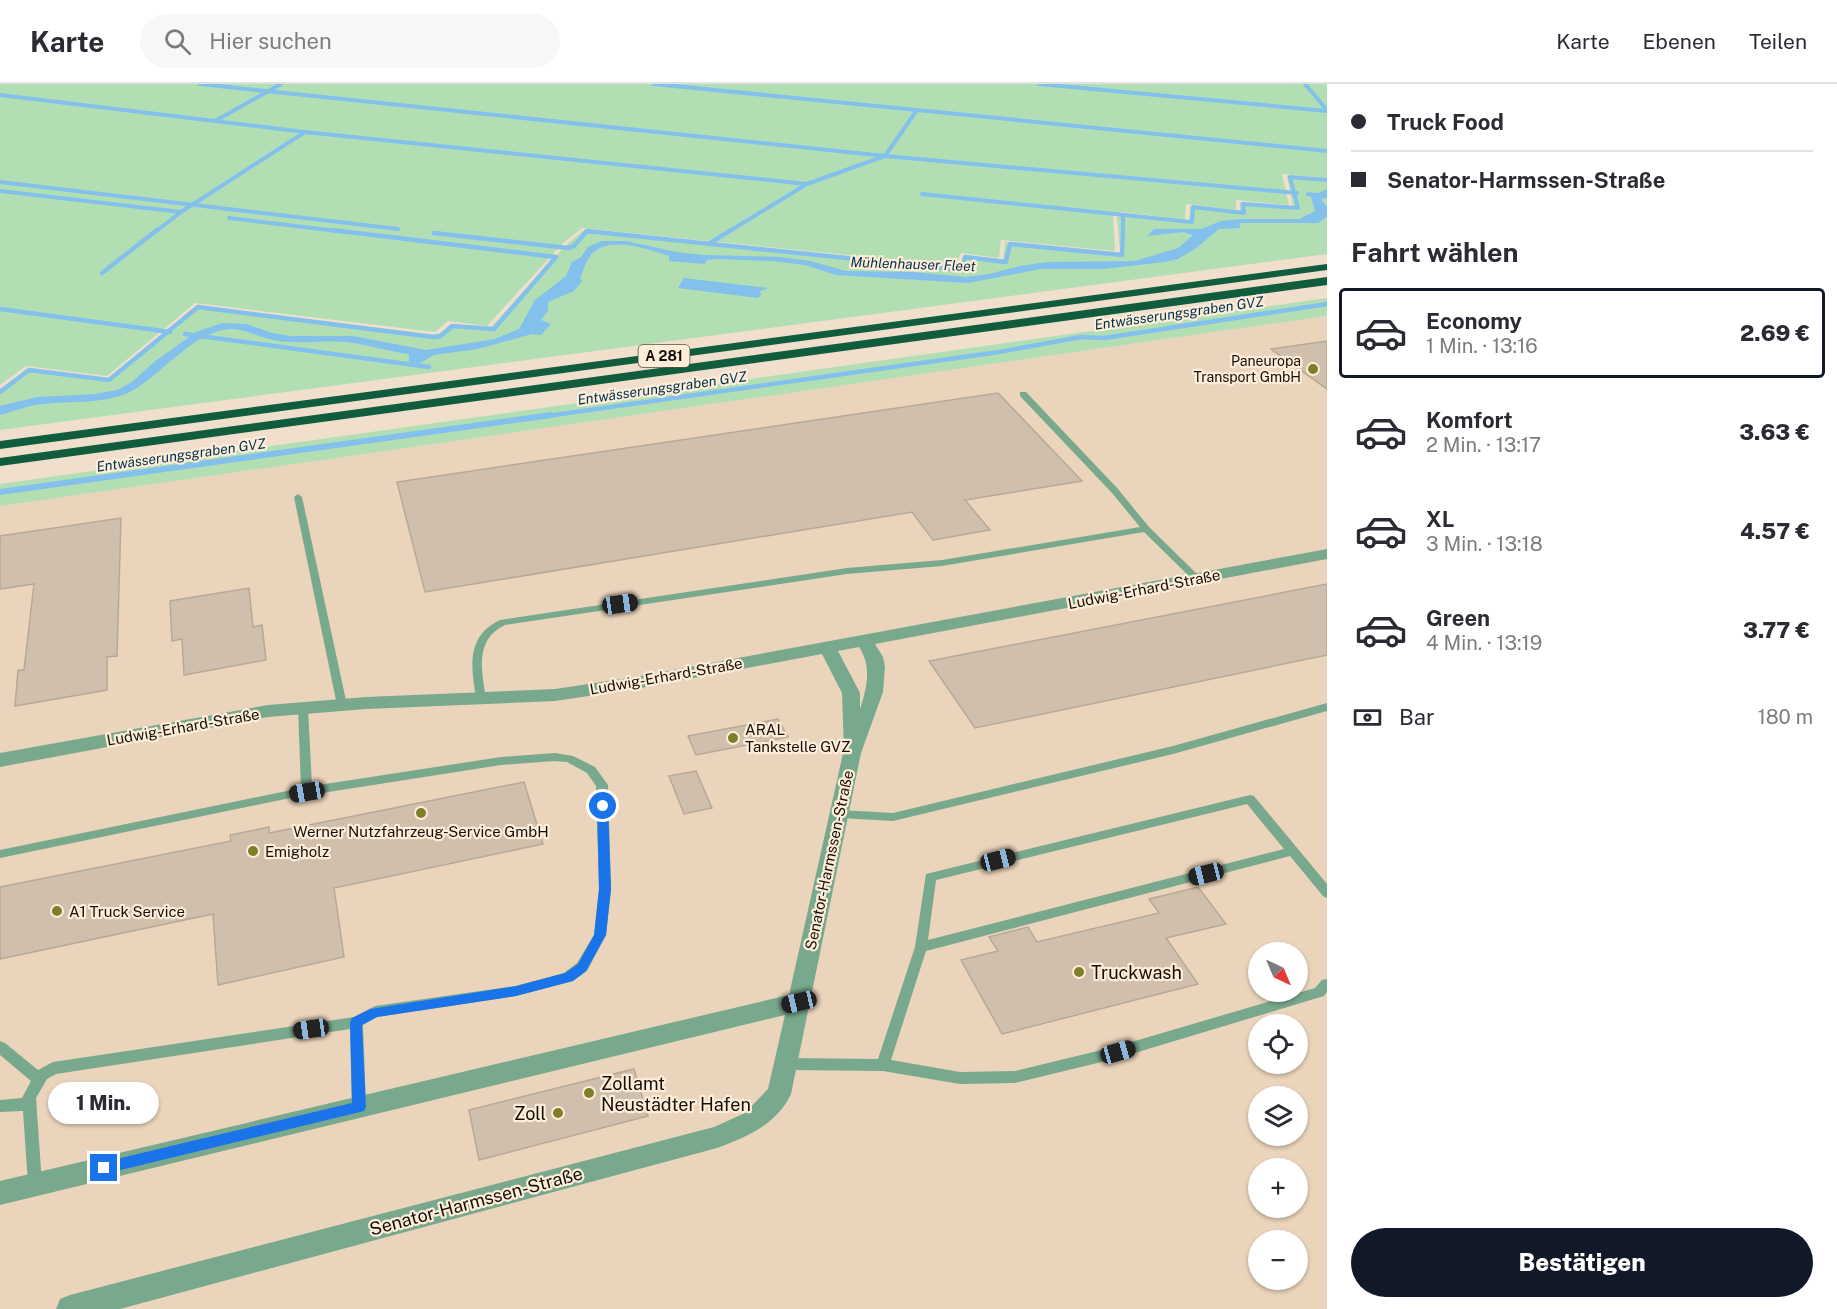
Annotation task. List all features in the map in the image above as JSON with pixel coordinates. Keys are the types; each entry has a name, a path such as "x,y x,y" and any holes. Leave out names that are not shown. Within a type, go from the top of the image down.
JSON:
{"highway":[{"name":"A 281","path":"0,445 1327,267"},
{"name":"A 281","path":"0,462 1327,281"}],"street":[{"name":"Ludwig-Erhard-Straße","path":"0,759 268,711 578,691 828,648 1327,554"},
{"name":"Senator-Harmssen-Straße","path":"852,753 865,725 876,676 875,659 864,641"},
{"name":"Senator-Harmssen-Straße","path":"70,1309 717,1137 754,1121 779,1094 852,753 851,693 828,648"},
{"path":"0,1193 799,1002"}],"lane":[{"path":"1023,394 1115,491 1146,529 1197,579"},
{"path":"298,497 342,705"},
{"path":"481,698 476,670 480,642 492,625 503,622 847,572 942,563 1146,529"},
{"path":"840,814 893,817 1173,750 1327,707"},
{"path":"303,708 307,792"},
{"path":"0,854 307,792 501,761 555,757 569,759 591,770 602,785 605,889 600,935 582,967 568,977 516,991 375,1012 356,1022 63,1065 42,1075 29,1097 35,1184"},
{"path":"883,1065 921,947 930,877 1250,800 1327,893"},
{"path":"921,947 1293,851"},
{"path":"786,1064 883,1065 960,1078 1015,1077 1118,1052 1319,992 1327,984"},
{"path":"356,1022 359,1107"},
{"path":"0,1047 39,1080"},
{"path":"0,1106 30,1104"}],"shaded area":[{"path":"1327,316 1327,1309 0,1309 0,506"}],"green space":[{"path":"0,84 1327,84 1327,178 1282,174 1289,205 1236,200 1236,210 1186,204 1185,219 1121,212 1113,215 1115,251 1001,240 999,258 961,253 955,266 582,228 562,244 487,326 448,321 435,332 195,303 107,376 26,366 0,385"},
{"path":"1287,176 1327,180 1327,254 0,430 0,389 27,369 109,379 197,306 437,335 451,324 488,329 566,245 584,230 959,269 964,255 1003,260 1005,242 1120,252 1117,216 1123,214 1189,221 1190,206 1240,212 1240,202 1293,207"},
{"path":"1327,298 1327,316 0,506 0,484"}],"water":[{"path":"1327,189 1327,197 1321,200 1327,206 1327,217 1318,223 1242,223 1239,224 1241,228 1219,229 1195,249 1178,259 1165,262 1104,269 1041,269 968,283 836,275 805,265 772,261 714,259 707,260 705,264 669,261 669,256 639,247 617,244 597,249 587,261 580,278 582,281 574,291 548,302 548,311 541,320 551,324 541,335 532,334 478,349 434,355 420,363 409,362 409,354 354,343 278,341 241,330 229,329 202,338 142,385 120,396 110,399 38,405 0,415 0,406 37,397 95,394 117,390 132,382 154,362 196,332 222,323 247,324 272,333 292,336 353,336 426,350 495,339 519,329 535,300 566,276 572,262 581,257 588,247 601,241 626,241 703,255 780,257 811,261 846,271 914,272 966,277 1047,262 1135,261 1178,248 1193,235 1183,232 1147,236 1154,229 1201,229 1221,221 1242,219 1299,219 1315,211 1311,197"},
{"path":"684,278 769,288 760,291 761,295 758,298 678,288"}],"building":[{"name":"Paneuropa Transport GmbH","path":"1327,341 1327,389 1271,349"},
{"path":"998,393 1082,481 965,500 990,530 933,540 912,512 425,592 397,482"},
{"path":"121,518 117,656 107,657 107,690 15,706 18,670 24,670 34,584 0,589 0,536"},
{"path":"1327,584 1327,655 975,728 929,661"},
{"path":"249,588 253,627 262,625 266,660 184,675 182,639 172,641 170,601"},
{"path":"778,719 788,737 696,755 688,736"},
{"path":"696,771 712,808 684,814 669,776"},
{"path":"524,782 543,844 334,888 344,957 218,985 213,914 0,959 0,887 231,841 230,835 269,827 269,833"},
{"name":"Truckwash","path":"1198,887 1226,924 1166,938 1198,984 1002,1034 961,960 998,951 989,937 1028,927 1037,942 1159,913 1149,899"},
{"name":"Zoll","path":"634,1069 648,1116 479,1160 469,1110"}],"waterway":[{"path":"200,84 268,91"},
{"path":"268,91 281,84"},
{"path":"654,84 917,110"},
{"path":"1039,84 1327,111"},
{"path":"1305,84 1327,110"},
{"path":"215,121 268,91"},
{"path":"268,91 885,156"},
{"path":"0,95 305,132"},
{"path":"885,156 917,110"},
{"path":"917,110 1327,151"},
{"path":"192,205 305,132"},
{"path":"305,132 807,184"},
{"path":"807,184 885,156"},
{"path":"885,156 1294,193"},
{"path":"1294,193 1290,177 1327,180"},
{"path":"0,182 192,205"},
{"path":"728,232 807,184"},
{"path":"0,191 181,212"},
{"path":"922,194 1192,222 1193,207 1244,213 1243,204 1298,208 1294,193"},
{"path":"1308,194 1327,196"},
{"path":"181,212 192,205"},
{"path":"192,205 398,229"},
{"path":"155,232 181,212"},
{"path":"1123,215 1123,230"},
{"path":"229,218 345,232"},
{"path":"102,273 157,230"},
{"path":"168,332 198,307 433,337 441,336 452,326 494,329 556,257 332,230"},
{"path":"710,243 731,230"},
{"name":"Mühlenhauser Fleet","path":"586,232 962,270 965,257 1006,262 1010,244 1122,255 1123,230"},
{"path":"434,233 568,248 574,246 586,232"},
{"path":"586,232 595,232"},
{"name":"Entwässerungsgraben GVZ","path":"540,417 999,352 1081,337 1104,338 1327,304"},
{"path":"0,309 168,332"},
{"path":"0,392 29,370 109,380 168,332"},
{"path":"185,334 429,367"},
{"name":"Entwässerungsgraben GVZ","path":"0,492 551,415"}],"place":[{"name":"Paneuropa Transport GmbH","path":"1313,369"},
{"name":"ARAL Tankstelle GVZ","path":"733,738"},
{"name":"Werner Nutzfahrzeug-Service GmbH","path":"421,813"},
{"name":"Emigholz","path":"253,851"},
{"name":"A1 Truck Service","path":"57,911"},
{"name":"Truckwash","path":"1079,972"},
{"name":"Zollamt Neustädter Hafen","path":"589,1093"},
{"name":"Zoll","path":"558,1113"}],"route":[{"path":"104,1168 359,1107 356,1022 375,1012 516,991 568,977 582,967 600,935 605,889 603,806"}]}
